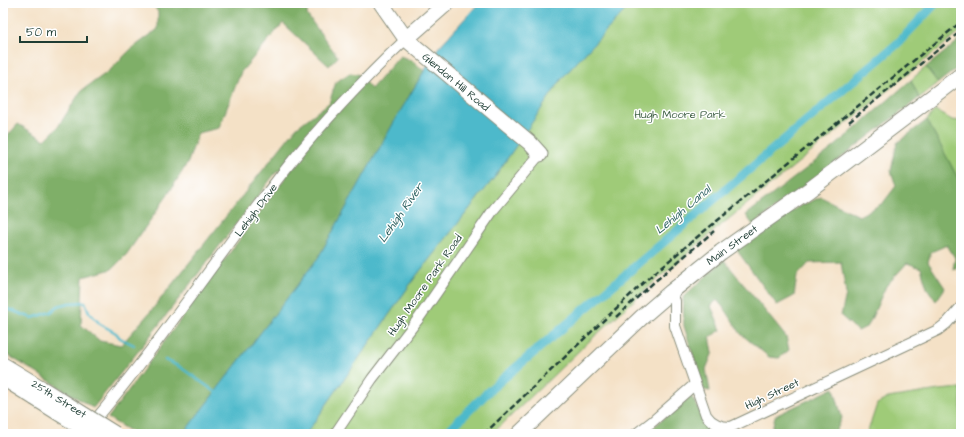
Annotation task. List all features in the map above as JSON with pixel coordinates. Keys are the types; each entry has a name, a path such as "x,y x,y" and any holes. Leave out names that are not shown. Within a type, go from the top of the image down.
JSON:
{"street":[{"name":"Glendon Hill Road","path":"380,3 411,44 535,148"},
{"name":"Lehigh Drive","path":"84,434 124,386 288,166 326,121 370,74 411,44 447,3"},
{"name":"Main Street","path":"519,434 642,317 671,292 721,252 809,190 961,75"},
{"name":"Hugh Moore Park Road","path":"335,434 372,379 418,318 535,148"},
{"name":"High Street","path":"671,292 675,301 675,326 694,385 706,415 710,421 724,427 731,427 938,330 947,323 961,307"},
{"name":"25th Street","path":"3,365 92,434"},
{"name":"25th Street","path":"3,378 38,393 115,434"},
{"path":"636,434 694,385"}],"green space":[{"path":"152,3 308,3 307,15 338,57 329,66 283,23 241,72 219,128 198,133 188,162 167,196 126,255 112,269 83,277 81,325 100,341 121,345 151,311 297,127 329,103 336,82 350,73 358,74 371,89 400,56 413,61 424,71 318,258 183,434 135,434 108,418 293,167 277,171 93,408 3,352 3,141 18,124 45,140 58,127 81,91 109,71 130,50 158,29 158,12"},
{"name":"Hugh Moore Park","path":"632,3 961,3 961,31 715,230 653,283 584,346 492,434 306,434 416,276 494,178 563,77"},
{"path":"961,39 961,65 938,83 926,67"},
{"path":"926,67 938,83 919,98 911,80"},
{"path":"911,80 919,98 753,225 746,215 834,147"},
{"path":"935,110 952,120 961,121 961,184 927,120"},
{"path":"927,120 961,184 961,266 953,269 955,258 947,245 931,252 928,262 945,288 936,301 927,288 921,268 907,263 886,286 868,326 858,331 841,316 846,294 841,262 809,263 797,276 794,296 777,305 736,249 798,207 821,197 859,216 883,203 896,186 891,171 897,143"},
{"path":"724,260 786,337 789,350 779,358 769,357 741,334 727,312 717,300 711,306 721,330 710,337 713,352 706,369 710,391 704,390 684,326 683,297"},
{"path":"834,388 842,418 835,434 771,434 775,416"},
{"path":"961,388 961,434 867,434 877,404 888,398"},
{"path":"691,396 710,429 710,434 645,434"}],"water":[{"name":"Lehigh River","path":"479,3 632,3 563,77 494,178 416,276 306,434 183,434 318,258 398,115 438,48"}],"waterway":[{"name":"Lehigh Canal","path":"445,434 492,388 897,44 936,3"},
{"path":"3,307 32,318 51,312 58,306 69,303 85,302 89,312 100,324 116,333 120,338 134,345"},
{"path":"165,360 180,367 217,393"}],"railway":[{"path":"484,434 645,281 961,22"},
{"path":"849,122 961,31"},
{"path":"616,317 714,231"}]}
